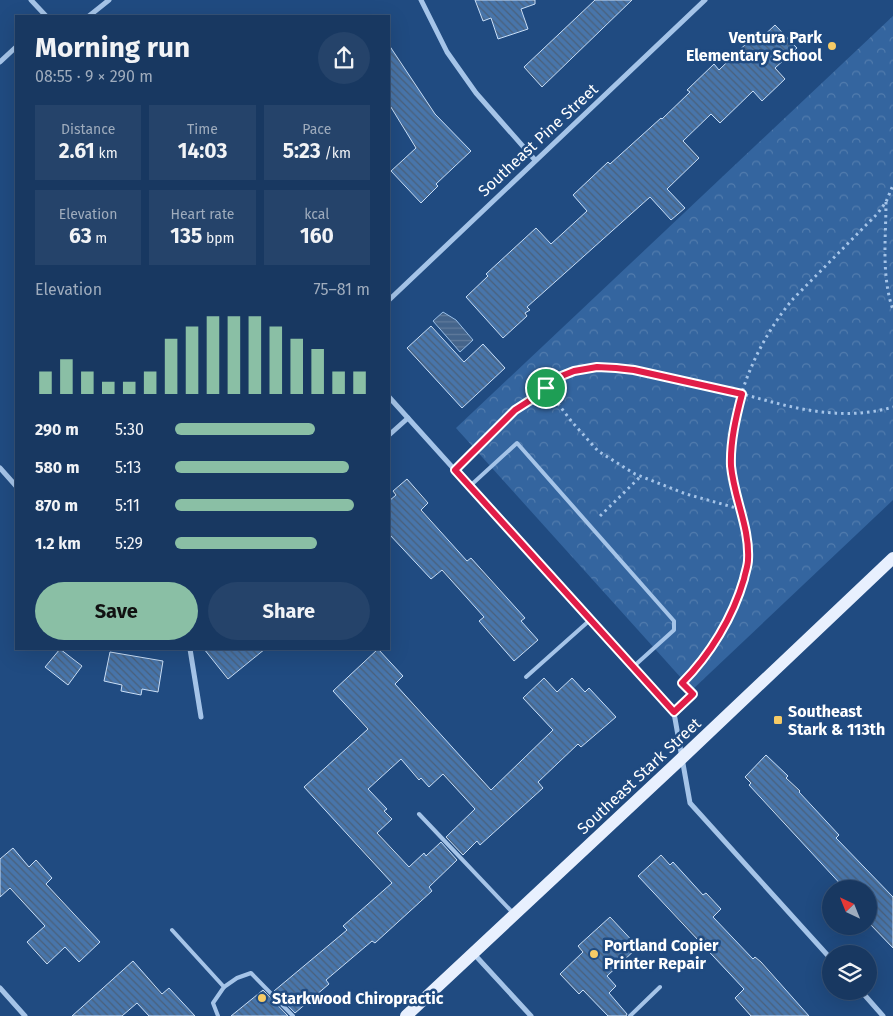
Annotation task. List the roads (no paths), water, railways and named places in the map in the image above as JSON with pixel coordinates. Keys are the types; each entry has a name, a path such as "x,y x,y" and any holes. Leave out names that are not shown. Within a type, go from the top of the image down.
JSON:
{"main road":[{"name":"Southeast Stark Street","path":"406,1016 893,558"}],"street":[{"path":"31,0 45,15"},
{"path":"90,15 109,0"},
{"path":"421,0 452,59 476,93 535,160"},
{"name":"Southeast Pine Street","path":"390,299 705,0"},
{"path":"0,62 15,48"},
{"path":"390,398 674,712 690,803 822,949"},
{"path":"390,434 408,418"},
{"path":"0,468 15,485"},
{"path":"190,650 201,717"},
{"path":"474,954 531,1016"},
{"path":"0,988 25,1016"},
{"path":"868,1000 883,1016"}],"lane":[{"path":"470,486 517,443 674,621 674,630 633,667"},
{"path":"526,677 590,620"},
{"path":"419,814 515,915"},
{"path":"172,930 224,987"},
{"path":"218,1016 214,1003 224,987 237,978 251,973 293,1016"},
{"path":"630,1016 660,987"}],"place":[{"name":"Ventura Park Elementary School","path":"832,46"},
{"name":"Southeast Stark & 113th","path":"778,720"},
{"name":"Portland Copier Printer Repair","path":"594,954"},
{"name":"Starkwood Chiropractic","path":"262,998"}]}
